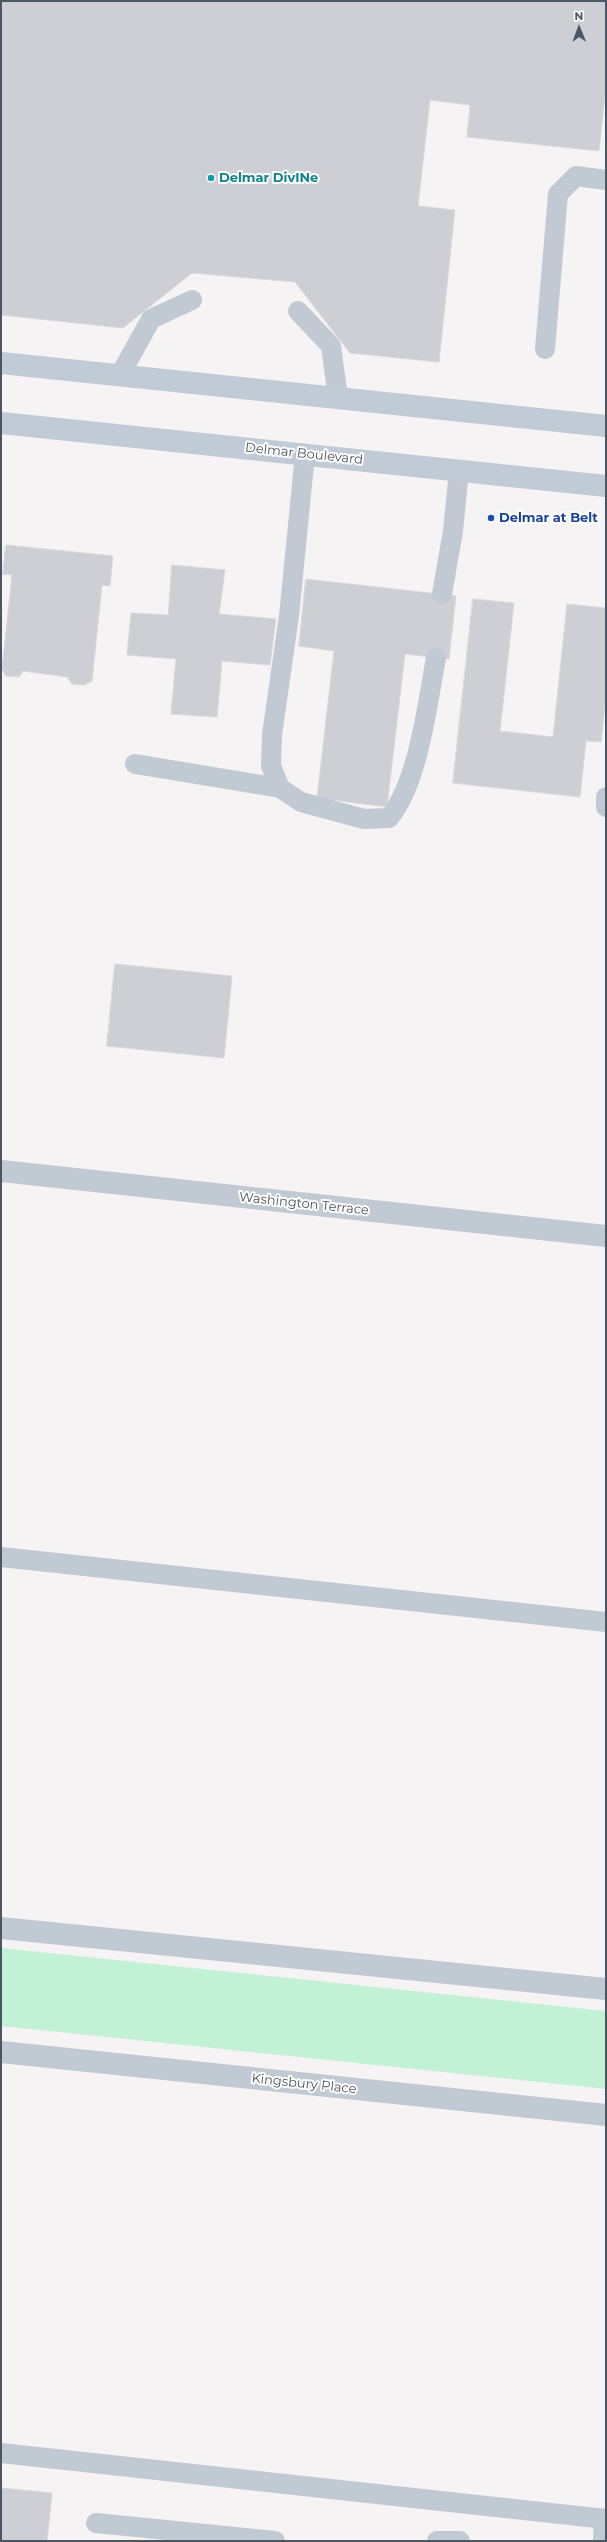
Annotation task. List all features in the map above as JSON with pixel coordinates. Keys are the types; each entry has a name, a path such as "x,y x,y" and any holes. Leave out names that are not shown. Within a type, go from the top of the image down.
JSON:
{"main road":[{"path":"1,363 606,426"},
{"name":"Delmar Boulevard","path":"1,423 606,486"}],"street":[{"name":"Washington Terrace","path":"1,1171 606,1236"},
{"path":"1,1928 606,1989"},
{"name":"Kingsbury Place","path":"1,2052 606,2115"}],"lane":[{"path":"545,349 558,194 576,176 606,180"},
{"path":"120,375 152,319 192,300"},
{"path":"298,311 331,346 338,398"},
{"path":"280,788 271,766 272,734 289,616 305,454"},
{"path":"442,594 453,531 459,471"},
{"path":"135,764 280,788 301,802 364,819 389,818 397,808 418,748 436,658"},
{"path":"606,797 606,807"},
{"path":"1,1558 606,1622"},
{"path":"1,2453 605,2519 603,2541"},
{"path":"96,2523 275,2541"},
{"path":"437,2541 460,2541"}],"green space":[{"path":"1,1948 606,2011 606,2089 1,2026"}],"building":[{"name":"Delmar DivINe","path":"1,1 606,1 606,86 599,151 467,137 470,105 430,100 418,206 455,210 439,362 350,353 295,282 192,273 123,328 1,315"},
{"path":"6,545 113,556 110,586 102,585 92,681 84,685 72,684 67,677 23,671 19,677 6,676 2,669 12,575 3,574"},
{"path":"172,565 225,570 219,614 276,619 270,665 222,661 217,717 171,714 176,659 127,655 131,613 168,615"},
{"path":"306,579 456,596 449,659 405,654 387,807 317,798 334,651 299,646"},
{"path":"473,599 514,603 500,731 553,737 567,604 606,608 606,697 601,742 586,741 580,797 453,783"},
{"path":"115,964 232,976 224,1058 107,1046"},
{"path":"1,2488 52,2493 47,2541 1,2541"}],"place":[{"name":"Delmar DivINe","path":"211,178"},
{"name":"Delmar at Belt","path":"491,518"}]}
